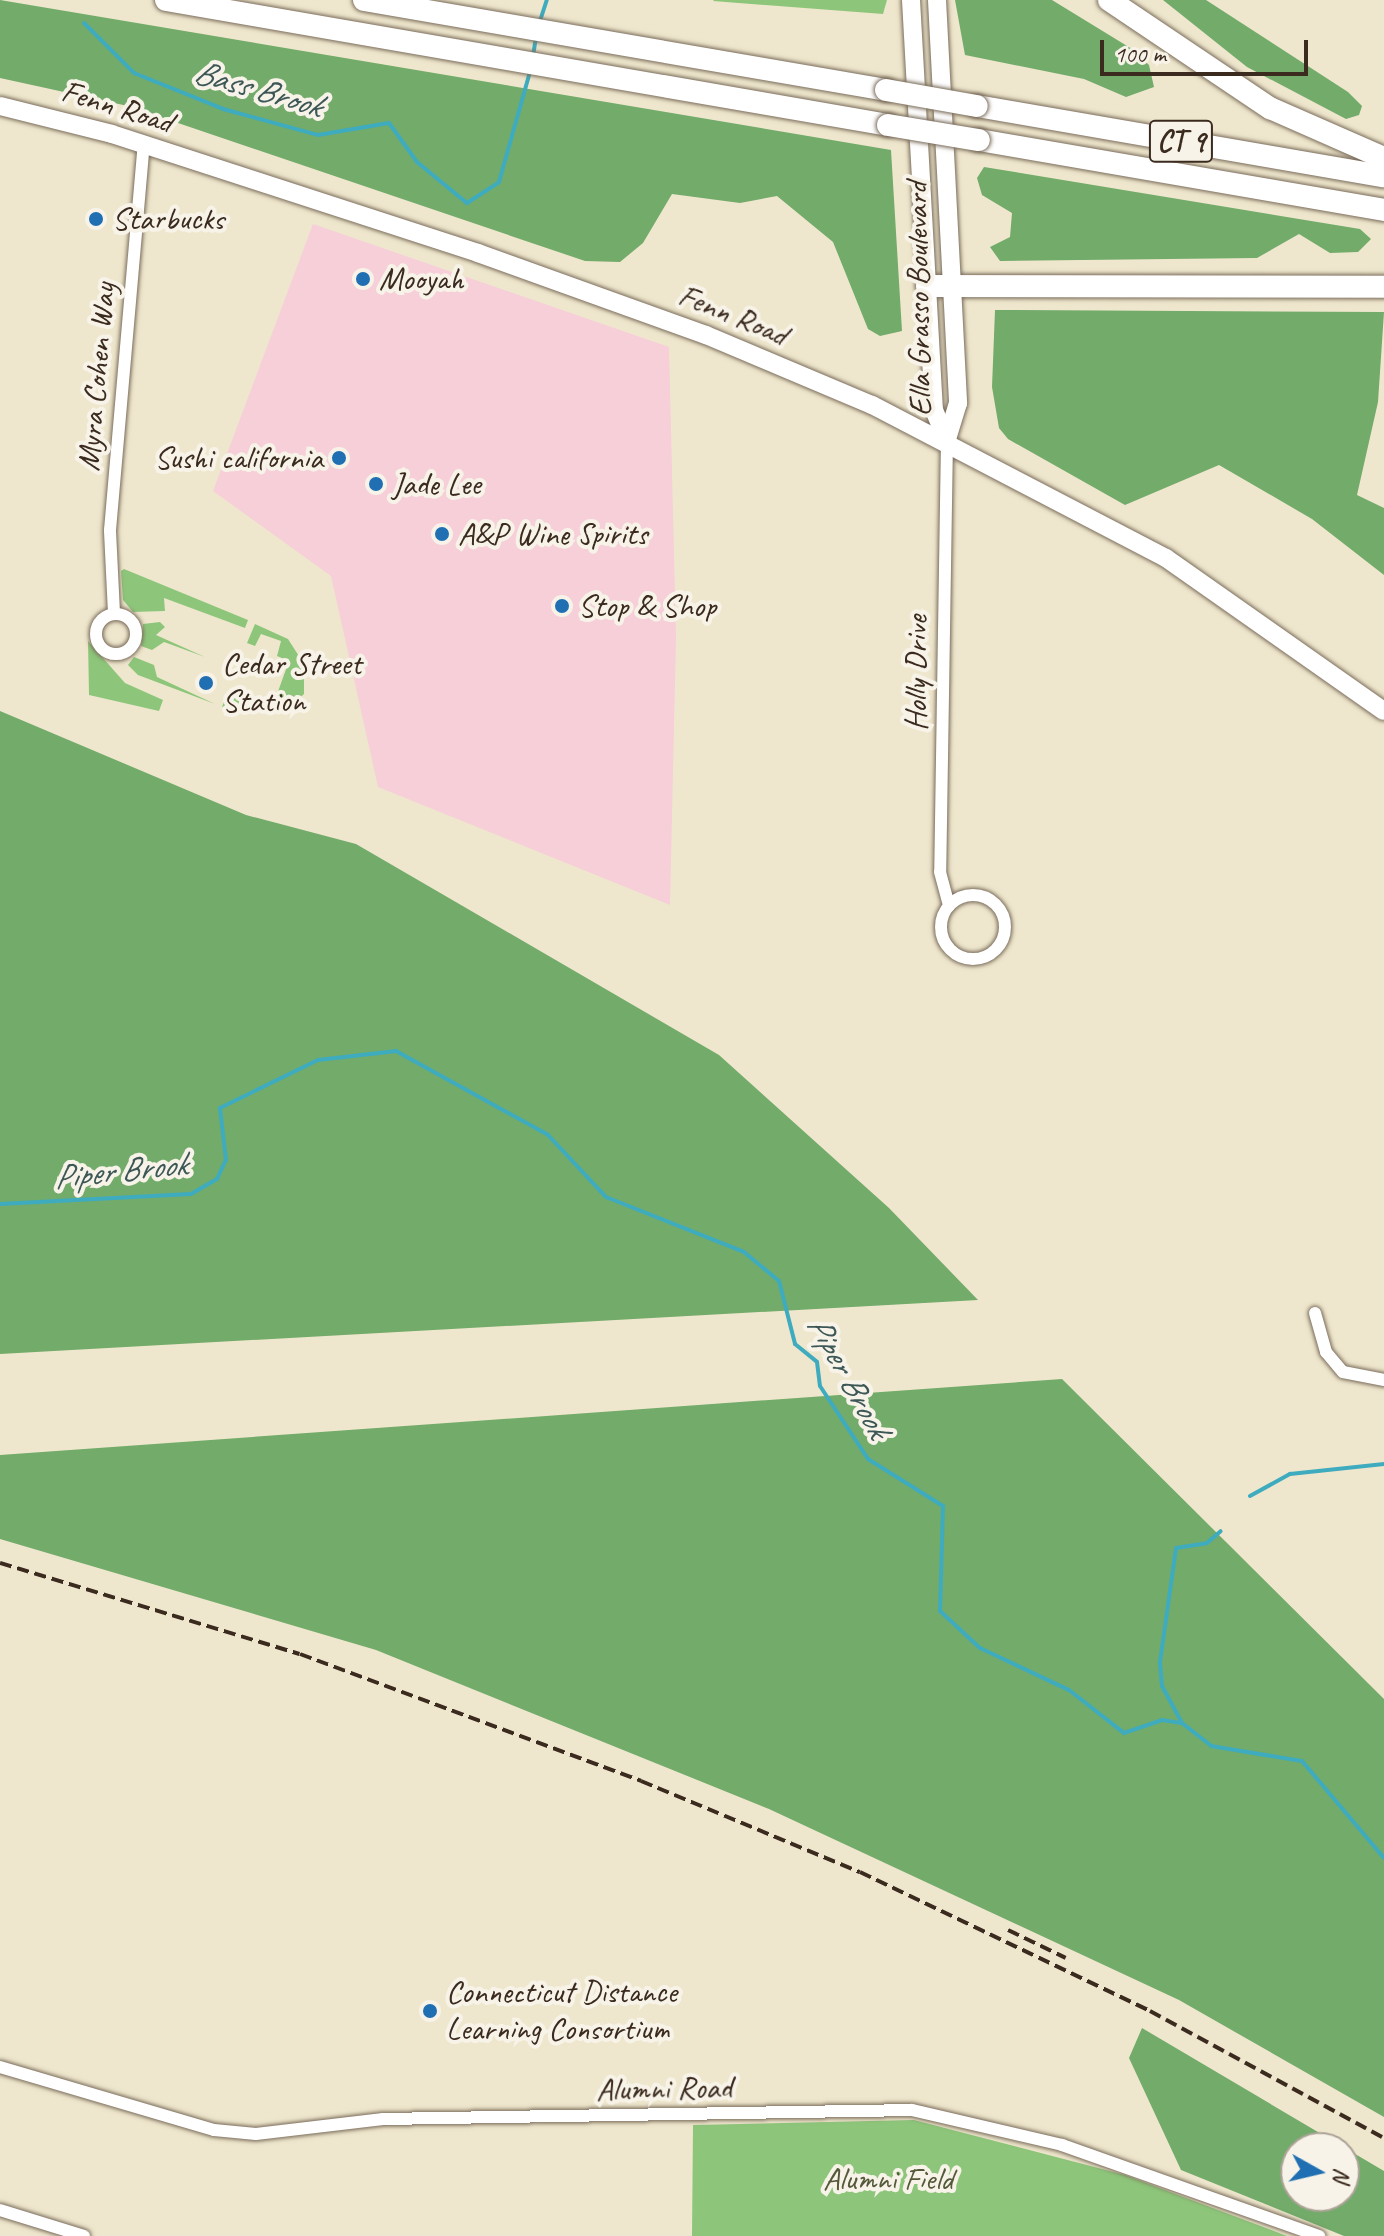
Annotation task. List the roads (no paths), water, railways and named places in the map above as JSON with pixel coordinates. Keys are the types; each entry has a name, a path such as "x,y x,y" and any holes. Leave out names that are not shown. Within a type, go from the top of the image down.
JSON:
{"highway":[{"name":"CT 9","path":"166,0 1384,210"},
{"name":"CT 9","path":"364,0 1384,176"},
{"path":"1109,0 1270,108 1384,158"},
{"path":"927,286 1384,287"}],"main road":[{"name":"Ella Grasso Boulevard","path":"911,0 934,410 947,440"},
{"name":"Ella Grasso Boulevard","path":"937,0 958,412 947,440"},
{"name":"Fenn Road","path":"0,106 144,145 637,309 947,440 1198,578 1384,711"}],"street":[{"name":"Myra Cohen Way","path":"114,613 111,516 144,145"},
{"name":"Holly Drive","path":"947,440 940,872 949,906 941,928 952,952 979,959 998,947 1005,924 992,901 971,895 949,906"},
{"path":"1315,1313 1326,1352 1343,1372 1384,1380"},
{"name":"Alumni Road","path":"0,2067 214,2130 256,2134 383,2119 912,2110 1062,2145 1319,2236"},
{"path":"0,2210 84,2236"}],"waterway":[{"name":"Bass Brook","path":"539,24 547,0"},
{"name":"Bass Brook","path":"84,23 134,73 223,109 318,135 389,123 417,162 467,203 499,182 530,72"},
{"name":"Bass Brook","path":"533,56 536,37"},
{"name":"Piper Brook","path":"0,1204 191,1194 217,1179 226,1160 220,1108 318,1060 396,1051 548,1135 606,1197 744,1252 779,1281 795,1344 817,1362 820,1386 868,1459 943,1506 940,1611 980,1648 1069,1690 1124,1733 1162,1720 1182,1723 1211,1746 1302,1761 1384,1858"},
{"path":"1250,1496 1290,1474 1384,1464"},
{"path":"1182,1723 1162,1686 1160,1662 1176,1548 1207,1543 1221,1531"}],"railway":[{"path":"0,1563 300,1654 641,1781 860,1872 1150,2011 1384,2138"},
{"path":"1008,1930 1066,1958"}],"place":[{"name":"Starbucks","path":"96,219"},
{"name":"Mooyah","path":"363,279"},
{"name":"Sushi california","path":"339,458"},
{"name":"Jade Lee","path":"376,484"},
{"name":"A&P Wine Spirits","path":"442,534"},
{"name":"Stop & Shop","path":"562,606"},
{"name":"Cedar Street Station","path":"206,683"},
{"name":"Connecticut Distance Learning Consortium","path":"430,2011"}],"park label":[{"name":"Alumni Field","path":"888,2179"}]}
